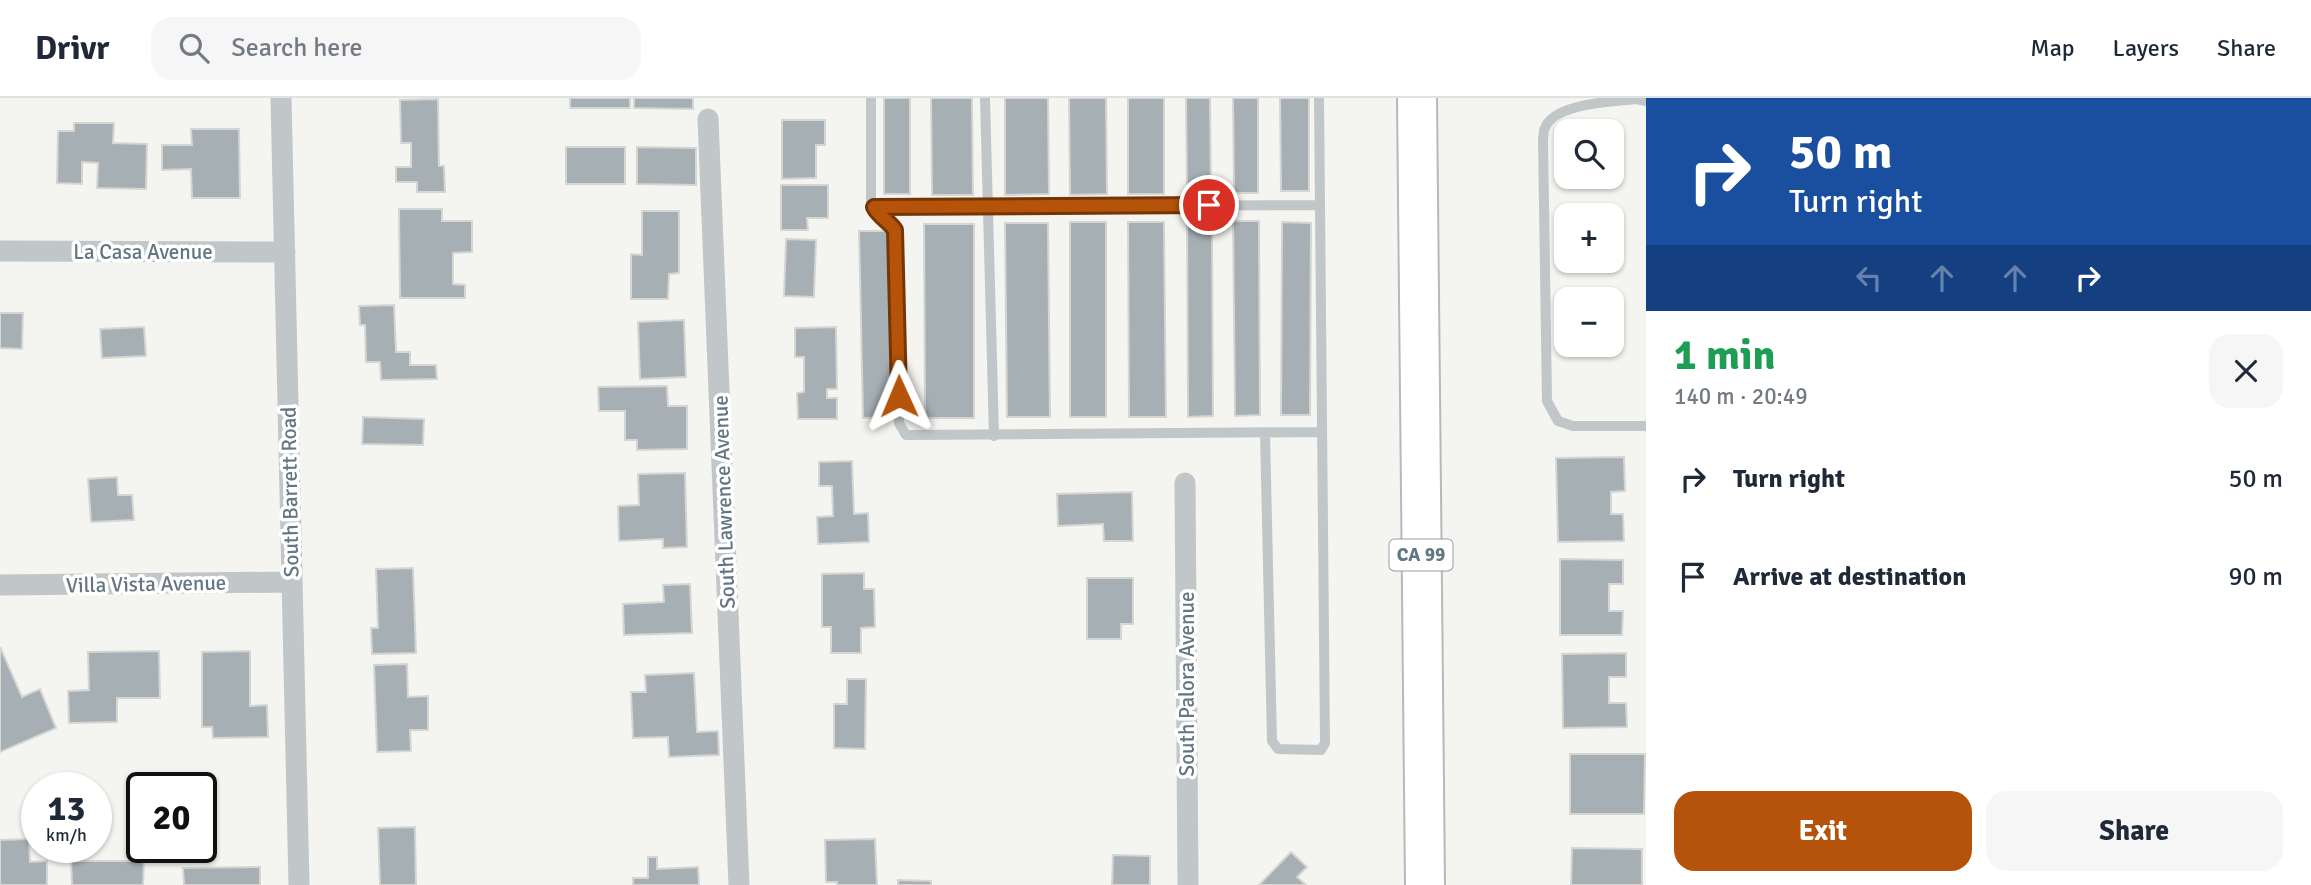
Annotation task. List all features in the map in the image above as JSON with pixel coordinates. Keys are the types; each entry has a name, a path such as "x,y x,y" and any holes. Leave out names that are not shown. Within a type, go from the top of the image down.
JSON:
{"highway":[{"name":"CA 99","path":"1417,98 1425,885"}],"street":[{"name":"South Barrett Road","path":"281,98 299,885"},
{"name":"South Lawrence Avenue","path":"708,119 739,885"},
{"name":"La Casa Avenue","path":"0,251 285,252"},
{"name":"South Palora Avenue","path":"1185,483 1188,885"},
{"name":"Villa Vista Avenue","path":"0,585 292,582"}],"lane":[{"path":"871,98 871,202 878,214 895,230 899,423 906,435 1322,432"},
{"path":"985,98 995,436"},
{"path":"1265,433 1272,741 1278,749 1321,750 1325,743 1319,98"},
{"path":"1646,101 1636,98 1575,107 1558,113 1545,127 1547,401 1558,421 1573,426 1646,426"},
{"path":"874,207 1320,205"}],"building":[{"path":"570,98 630,98 630,108 570,108"},
{"path":"634,98 693,98 693,109 634,108"},
{"path":"884,98 910,98 910,194 884,194"},
{"path":"931,98 972,98 973,195 932,195"},
{"path":"1005,98 1048,98 1049,194 1005,195"},
{"path":"1069,98 1106,98 1107,194 1070,195"},
{"path":"1128,98 1164,98 1164,194 1128,194"},
{"path":"1186,98 1210,98 1211,193 1187,194"},
{"path":"1233,98 1258,98 1258,193 1234,193"},
{"path":"1280,98 1309,98 1309,191 1281,191"},
{"path":"438,99 439,166 444,166 445,192 417,192 417,182 396,182 396,167 411,167 411,143 401,143 400,100"},
{"path":"782,120 825,120 825,145 816,145 816,178 782,179"},
{"path":"74,123 114,123 113,143 147,144 146,189 97,188 98,163 82,162 82,184 57,183 58,131 74,131"},
{"path":"191,129 239,129 240,198 192,198 191,169 162,170 162,145 192,145"},
{"path":"566,147 625,147 625,184 566,184"},
{"path":"637,147 696,148 696,185 637,184"},
{"path":"781,185 828,185 828,218 807,218 808,230 781,230"},
{"path":"399,209 442,209 442,221 472,221 472,252 453,253 453,284 465,285 465,298 400,298"},
{"path":"642,211 679,211 679,273 669,274 668,299 631,299 631,254 642,255"},
{"path":"1233,221 1259,221 1260,415 1235,416"},
{"path":"1070,222 1106,222 1106,417 1070,417"},
{"path":"1128,222 1164,222 1166,417 1129,417"},
{"path":"1187,222 1212,222 1213,416 1188,417"},
{"path":"1282,222 1311,223 1310,415 1281,415"},
{"path":"1005,223 1048,223 1050,417 1007,417"},
{"path":"924,224 974,224 974,418 925,418"},
{"path":"859,231 889,231 894,417 863,418"},
{"path":"786,239 816,240 814,297 784,296"},
{"path":"394,305 396,352 410,352 410,365 436,365 437,379 381,380 380,362 366,362 365,325 360,325 359,306"},
{"path":"0,313 23,313 22,349 0,348"},
{"path":"684,320 686,377 640,379 638,322"},
{"path":"144,327 146,356 102,358 100,329"},
{"path":"836,327 837,389 827,389 827,398 837,398 837,419 798,419 797,393 804,392 804,357 795,357 795,328"},
{"path":"667,386 668,406 687,406 687,449 637,450 637,440 625,440 625,411 599,411 598,387"},
{"path":"363,417 424,419 423,445 362,444"},
{"path":"1624,457 1625,491 1611,492 1611,514 1623,514 1624,541 1558,542 1556,458"},
{"path":"852,461 854,514 868,513 869,542 818,544 817,517 833,516 832,486 819,486 819,462"},
{"path":"685,473 687,547 663,548 663,539 619,541 618,506 639,505 638,474"},
{"path":"117,477 118,495 132,495 134,520 91,522 88,479"},
{"path":"1132,492 1133,541 1104,541 1103,524 1058,526 1057,494"},
{"path":"1560,559 1623,560 1623,584 1609,584 1609,611 1623,611 1622,635 1560,635"},
{"path":"413,568 416,653 372,654 371,628 378,628 376,569"},
{"path":"864,573 864,589 874,589 875,627 861,628 861,653 831,653 831,627 822,627 822,574"},
{"path":"1087,578 1133,578 1133,624 1121,624 1121,639 1087,639"},
{"path":"690,584 692,633 624,635 623,604 664,602 663,585"},
{"path":"0,647 22,697 40,689 56,728 0,752"},
{"path":"159,651 160,698 117,698 117,722 69,723 68,691 89,690 88,652"},
{"path":"250,651 250,706 267,705 268,737 213,738 212,727 202,727 202,652"},
{"path":"1626,653 1626,677 1609,677 1609,703 1626,703 1627,727 1563,728 1562,654"},
{"path":"407,664 408,697 428,696 428,730 410,730 411,751 377,752 374,665"},
{"path":"694,673 697,732 718,731 719,755 669,757 668,737 633,738 631,692 646,692 645,675"},
{"path":"847,679 866,679 865,749 834,748 834,704 847,704"},
{"path":"1570,754 1645,754 1644,814 1570,814"},
{"path":"415,827 416,885 380,885 378,828"},
{"path":"21,839 21,863 47,863 47,885 0,885 0,840"},
{"path":"875,839 877,885 837,885 837,882 826,882 825,840"},
{"path":"1572,848 1642,849 1642,885 1571,885"},
{"path":"1291,852 1307,867 1297,877 1306,885 1259,885"},
{"path":"1113,855 1150,856 1150,885 1112,885"},
{"path":"648,857 657,857 657,869 698,867 699,885 633,885 633,878 648,878"},
{"path":"71,863 144,863 143,885 72,885"},
{"path":"260,867 260,885 184,885 183,868"},
{"path":"898,880 931,881 931,885 898,885"}],"route":[{"path":"899,396 895,230 874,207 1209,205"}]}
